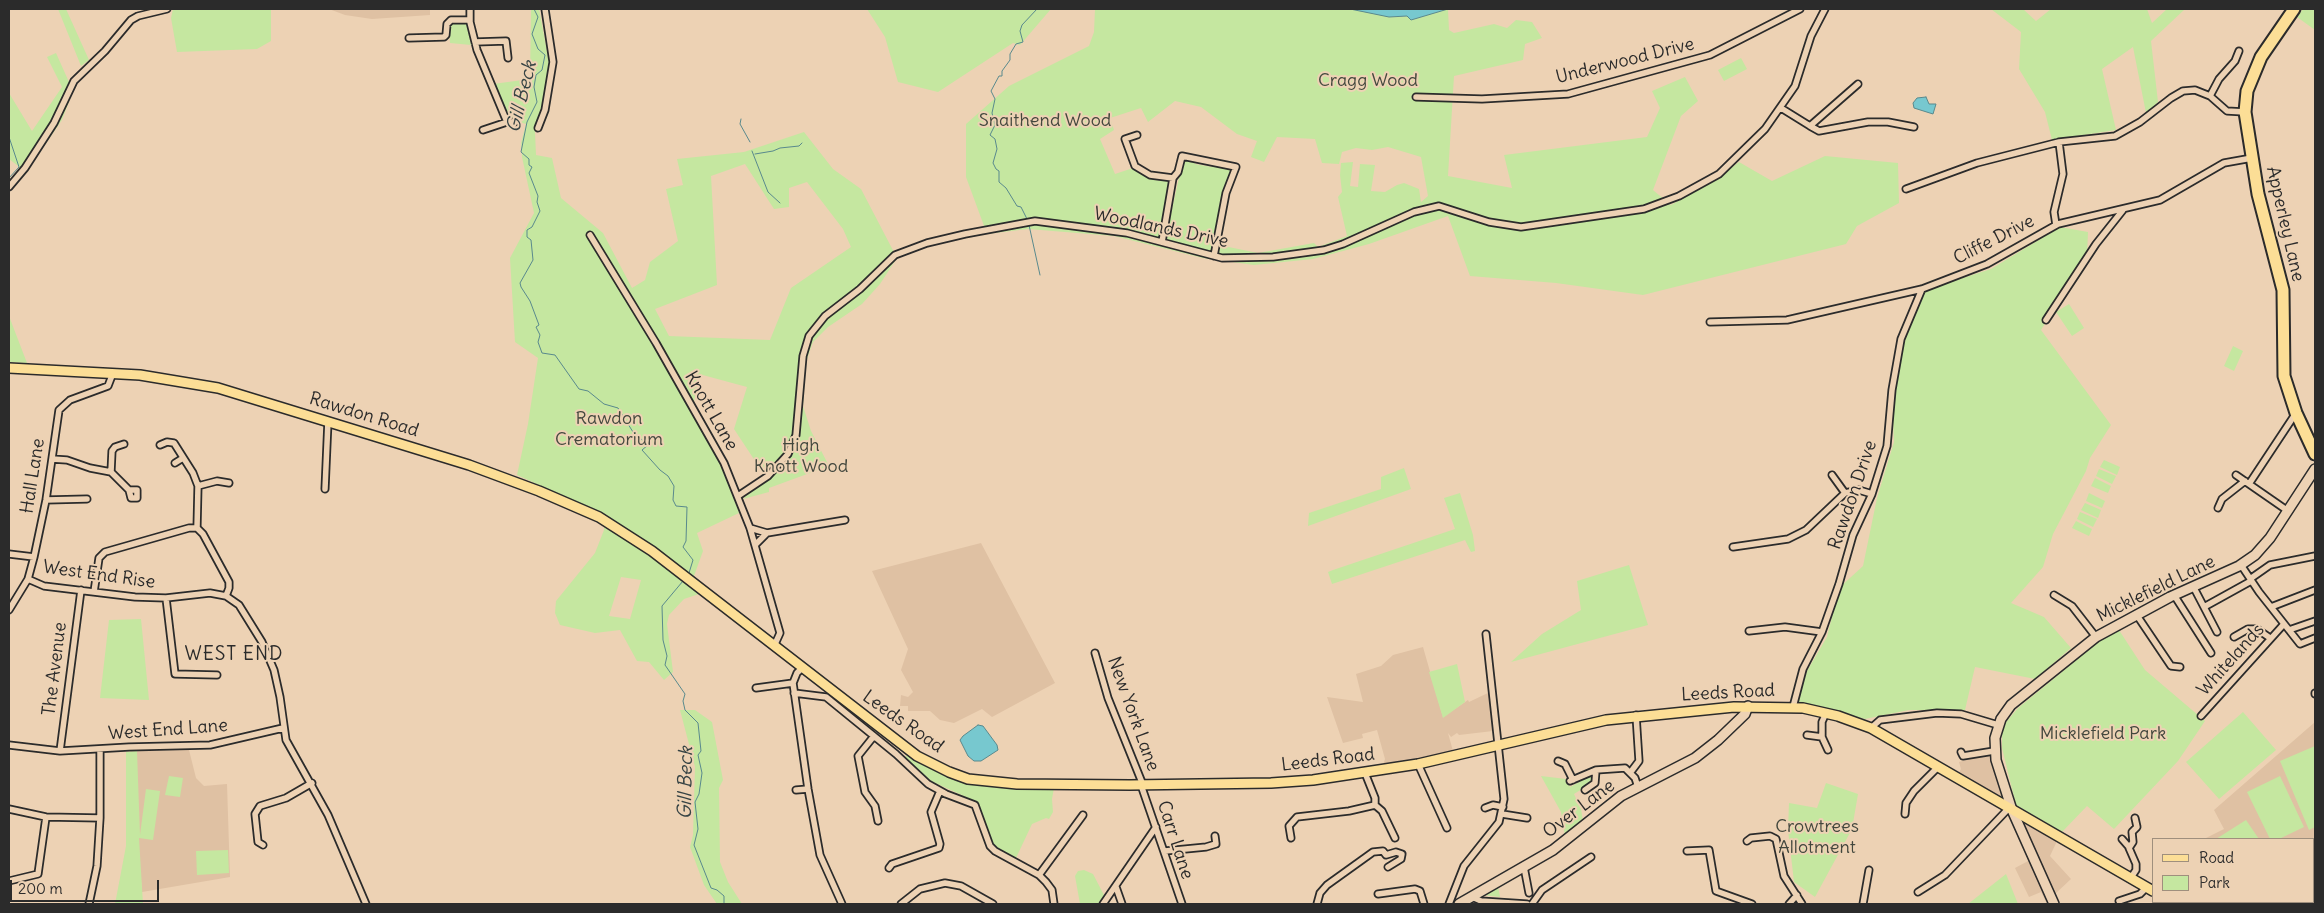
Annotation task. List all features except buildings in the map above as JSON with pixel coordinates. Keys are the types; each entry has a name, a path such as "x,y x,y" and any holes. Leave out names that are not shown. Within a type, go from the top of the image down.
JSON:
{"highway":[{"name":"Apperley Lane","path":"2294,9 2261,57 2247,91 2245,112 2252,158 2272,251 2283,290 2284,376 2296,413 2315,454"}],"main road":[{"name":"Rawdon Road","path":"9,368 113,373 165,378 204,385 328,421 470,465 556,498 599,517 685,575"},
{"name":"Micklefield Lane","path":"2054,904 2010,809 1994,751 1998,725 2011,705 2096,637 2136,613 2241,565 2263,547 2314,470 2315,454"},
{"name":"Leeds Road","path":"685,575 917,756 968,779 1017,784 1274,783 1365,773 1418,764 1497,746 1574,725 1636,715 1748,706 1793,707 1826,712 1871,728 2150,890"},
{"name":"Over Lane","path":"1459,904 1571,838 1604,809 1638,787 1695,758 1718,740 1745,714 1748,706"},
{"path":"1993,799 2000,796 2005,790"}],"street":[{"path":"9,187 25,168 54,122 74,81 105,51 131,20 138,16 167,9"},
{"path":"470,9 470,20 475,42 507,122"},
{"path":"538,128 545,110 553,62 545,9"},
{"name":"Underwood Drive","path":"1416,97 1482,99 1568,94 1710,55 1800,9"},
{"name":"Woodlands Drive","path":"738,496 768,476 788,454 796,435 803,356 809,336 825,316 860,289 895,256 927,243 1028,223 1127,233 1222,258 1273,258 1324,250 1366,235 1414,212 1439,206 1489,222 1521,227 1644,209 1680,196 1719,174 1765,129 1795,86 1811,36 1825,9"},
{"path":"409,38 444,37 447,24 451,20 470,20"},
{"path":"475,42 506,40 508,58"},
{"path":"2210,96 2220,79 2235,62 2239,50"},
{"path":"1810,126 1858,84"},
{"path":"1906,189 1977,162 2059,142 2115,136 2140,122 2183,91 2195,90 2210,96 2228,111 2245,112"},
{"path":"1781,108 1819,131 1868,122 1888,122 1914,127"},
{"path":"483,130 507,122 515,122"},
{"path":"1137,135 1126,139 1135,166 1150,174 1173,178"},
{"path":"2056,225 2054,212 2063,174 2059,142"},
{"path":"1162,242 1173,178 1178,172 1180,158 1186,155 1236,166 1226,193 1214,256"},
{"name":"Cliffe Drive","path":"1710,322 1787,320 1922,289 1988,264 2056,225 2160,200 2224,163 2252,158"},
{"path":"2046,320 2096,244 2123,210"},
{"name":"Knott Lane","path":"590,235 656,343 724,463 750,528 780,633 775,644"},
{"name":"Rawdon Drive","path":"1793,707 1803,668 1822,632 1839,584 1853,535 1872,494 1888,446 1892,390 1901,339 1922,289"},
{"name":"Hall Lane","path":"9,610 28,579 34,558 46,500 56,421 61,408 70,400 108,386 113,373"},
{"path":"2218,508 2222,499 2247,482 2296,413"},
{"path":"325,489 328,421"},
{"path":"160,445 172,442 193,473 198,486 197,528"},
{"path":"111,472 112,451 124,444"},
{"path":"175,463 183,458"},
{"path":"52,459 67,460 90,468 111,472 129,490"},
{"path":"1832,475 1845,493"},
{"path":"2236,475 2288,511"},
{"path":"198,486 217,481 229,483"},
{"path":"1733,547 1788,539 1806,530 1845,493 1859,490 1872,494"},
{"path":"46,500 87,499"},
{"path":"750,528 767,533 845,520"},
{"path":"94,592 99,558 105,552 189,528 197,528 203,534 229,582 226,596 239,605 262,642 274,670 286,740 312,783 328,815 366,904"},
{"path":"755,545 767,533"},
{"path":"9,554 34,558"},
{"path":"2204,608 2251,580 2270,566 2315,556"},
{"path":"2241,565 2300,644 2315,638"},
{"name":"West End Rise","path":"28,579 44,586 135,597 166,598 196,594 226,596"},
{"path":"2193,586 2217,632"},
{"name":"The Avenue","path":"60,751 81,590"},
{"path":"2271,607 2315,590"},
{"path":"2054,595 2072,606 2096,637"},
{"path":"2174,595 2211,653"},
{"path":"166,598 175,674 216,675"},
{"path":"2136,613 2171,666 2180,667"},
{"path":"2289,630 2315,621"},
{"name":"Whitelands","path":"2201,716 2284,624"},
{"path":"1749,631 1785,627 1822,632"},
{"path":"2234,637 2248,629 2257,629 2270,638"},
{"path":"1449,904 1464,866 1500,822 1503,807 1503,782 1497,746 1486,634"},
{"name":"New York Lane","path":"1095,653 1108,698 1142,784"},
{"path":"803,667 797,673 793,682 808,789 820,855 842,904"},
{"path":"756,688 793,682"},
{"path":"794,692 826,697 928,784 975,805 987,839 995,851 1039,875 1052,890 1054,904"},
{"path":"1826,712 1822,722 1822,736 1828,750"},
{"path":"1871,728 1880,720 1938,713 1961,714 1998,725"},
{"path":"1630,773 1638,761 1636,715"},
{"name":"West End Lane","path":"9,745 60,751 100,750 128,746 210,745 283,728"},
{"path":"1807,735 1822,736"},
{"path":"874,736 858,756 866,792 875,806 878,821"},
{"path":"88,904 97,866 100,818 100,750"},
{"path":"1961,752 1963,756 1994,751"},
{"path":"1558,761 1565,764 1571,780 1596,770 1625,768 1635,778 1638,787"},
{"path":"1418,764 1447,828"},
{"path":"1905,814 1906,803 1914,791 1938,767"},
{"path":"1584,790 1595,783 1596,770"},
{"path":"1365,773 1375,798 1375,805"},
{"path":"263,845 258,842 255,814 260,806 286,798 312,783"},
{"name":"Carr Lane","path":"1142,784 1182,904"},
{"path":"796,790 808,789"},
{"path":"889,868 938,848 940,844 931,812 940,791"},
{"path":"1291,838 1289,826 1297,817 1375,805 1382,811 1395,838"},
{"path":"1485,808 1493,806 1503,807"},
{"path":"1918,892 1945,875 2010,809"},
{"path":"9,810 46,817 100,818"},
{"path":"1502,814 1526,818"},
{"path":"1039,875 1083,815"},
{"path":"9,881 38,874 46,817"},
{"path":"2129,847 2133,842 2132,832 2137,827 2136,818"},
{"path":"1103,904 1156,827"},
{"path":"1165,851 1211,846 1216,844 1215,836"},
{"path":"1747,841 1751,838 1770,836 1776,839 1779,845 1784,876 1802,904"},
{"path":"2122,839 2129,847 2136,864 2130,879"},
{"path":"1317,904 1320,893 1327,885 1369,854 1385,849 1386,855 1399,852 1403,856 1388,867"},
{"path":"1687,851 1709,850 1716,891 1744,903 1752,904"},
{"path":"1532,904 1536,895 1542,890 1591,857"},
{"path":"1524,867 1529,893"},
{"path":"1863,904 1869,870"},
{"path":"901,904 920,889 945,883 961,886 992,904"},
{"path":"1116,887 1122,904"},
{"path":"1378,894 1415,889 1420,891 1424,904"},
{"path":"2119,901 2150,890"},
{"path":"1789,904 1797,895"},
{"path":"1472,897 1481,902 1527,904"}],"shaded area":[{"path":"329,9 430,9 430,15 372,19 345,15"},
{"path":"981,543 1055,683 992,717 982,709 954,723 940,720 930,711 908,711 908,706 900,706 901,695 908,697 913,692 901,670 908,649 872,571"},
{"path":"1423,647 1443,717 1468,700 1469,702 1490,692 1495,718 1493,731 1459,735 1457,733 1451,737 1448,733 1453,751 1383,765 1385,759 1377,730 1362,734 1363,738 1343,743 1327,697 1363,702 1356,674 1381,666 1393,655"},
{"path":"2315,722 2315,904 2228,903 2314,903 2314,838 2206,838 2224,829 2214,810"},
{"path":"189,750 196,778 204,786 227,784 230,877 142,892 131,751"},
{"path":"1990,753 1994,769 2023,819 2057,841 2050,856 2071,879 2055,894 2054,904 2047,904 2041,892 2029,897 2015,868 2030,860 2007,805 1958,774 1961,769 1959,762"}],"green space":[{"path":"58,9 66,9 89,60 81,66"},
{"path":"173,9 271,9 271,41 257,49 177,52 171,18"},
{"path":"531,9 539,9 549,62 546,90 535,132 536,155 552,158 561,198 603,233 632,288 645,280 650,262 678,241 666,189 683,185 677,159 744,152 804,132 833,169 861,189 897,258 880,284 862,304 828,327 813,342 806,362 803,406 811,431 829,466 769,488 769,492 743,499 765,476 734,429 747,387 699,374 692,413 724,470 739,513 697,533 703,551 694,576 699,594 684,599 669,615 667,624 673,672 664,680 649,662 637,661 620,630 595,633 560,625 555,613 556,601 595,553 604,530 605,515 517,475 528,424 538,358 515,342 510,258 534,213 522,157 521,143 526,124 509,119 493,84 530,79","holes":["745,164 774,209 789,207 789,188 807,182 843,229 851,247 791,288 770,340 669,336 655,309 717,285 711,176","621,577 641,580 630,619 609,616"]},
{"path":"867,9 1051,9 1020,45 1013,43 938,92 898,82 885,37"},
{"path":"1095,9 1350,9 1396,17 1407,16 1411,20 1448,9 1449,30 1454,33 1494,24 1507,28 1516,20 1532,22 1542,38 1525,44 1523,60 1454,76 1448,176 1512,188 1504,155 1647,137 1660,108 1652,91 1685,77 1698,101 1681,116 1653,190 1671,205 1718,178 1739,162 1772,181 1825,156 1898,163 1899,203 1857,226 1846,244 1643,295 1556,283 1470,276 1448,216 1369,244 1313,259 1254,265 1203,258 1114,236 1028,229 987,234 966,177 966,124 1009,86 1089,46 1094,32","holes":["1175,101 1201,107 1237,134 1257,141 1251,157 1264,162 1277,137 1315,139 1322,163 1339,164 1342,152 1356,148 1372,150 1388,147 1421,157 1428,196 1421,202 1419,189 1404,183 1385,192 1371,191 1375,165 1360,164 1358,187 1350,186 1353,162 1341,163 1342,192 1338,197 1347,236 1318,247 1314,243 1258,253 1214,244 1233,170 1232,167 1213,163 1212,167 1195,164 1195,160 1183,160 1165,240 1160,239 1171,181 1155,180 1133,168 1115,174 1100,139 1114,130 1110,118 1141,108 1148,122","1069,222 1126,230 1151,237"]},
{"path":"1991,9 2023,9 2036,21 2051,9 2147,9 2152,23 2167,9 2185,9 2151,41 2158,102 2146,113 2133,47 2102,69 2116,130 2052,140 2045,112 2019,69 2021,32"},
{"path":"2303,9 2315,9 2315,30 2297,17"},
{"path":"466,22 471,45 450,43 449,26 452,23"},
{"path":"56,53 73,91 62,120 26,172 9,159 9,93 32,131 62,87 47,57"},
{"path":"1741,58 1747,69 1724,81 1718,70"},
{"path":"2060,227 2088,232 2087,256 2041,330 2111,425 2090,458 2086,471 2053,534 2043,567 2011,603 2044,617 2071,648 2035,679 1975,667 1965,710 1909,710 1865,719 1797,702 1807,671 1827,637 1839,588 1863,566 1877,498 1894,442 1892,396 1904,340 1925,290 1991,269"},
{"path":"2069,304 2084,328 2072,336 2056,312"},
{"path":"9,316 27,363 9,362"},
{"path":"2233,346 2243,351 2234,371 2224,366"},
{"path":"2104,460 2120,467 2117,475 2100,467"},
{"path":"1404,468 1411,489 1308,526 1309,513 1381,489 1381,477"},
{"path":"2099,469 2116,476 2112,484 2096,476"},
{"path":"2095,478 2111,486 2108,493 2091,486"},
{"path":"1460,493 1473,535 1475,551 1471,552 1465,540 1332,584 1328,572 1455,529 1444,498"},
{"path":"2089,493 2105,501 2102,508 2086,501"},
{"path":"2085,503 2101,510 2098,518 2081,510"},
{"path":"2080,512 2097,519 2093,527 2077,519"},
{"path":"2076,521 2092,529 2089,536 2072,528"},
{"path":"1629,565 1648,625 1511,662 1542,634 1581,610 1577,581"},
{"path":"141,619 149,700 100,698 109,620"},
{"name":"Micklefield Park","path":"2117,627 2145,670 2205,721 2178,761 2114,829 2087,806 2062,832 2016,805 2002,748 2002,727 2018,708"},
{"path":"1457,664 1465,702 1443,718 1429,672"},
{"path":"680,710 695,710 712,722 723,780 719,788 720,862 728,882 742,904 717,904 704,885 690,847 693,835 695,767"},
{"path":"2243,712 2276,750 2219,799 2186,762"},
{"path":"2315,746 2315,827 2309,830 2280,761"},
{"path":"137,751 140,835 146,789 160,791 153,840 139,838 143,904 115,904 126,846 126,752"},
{"path":"909,753 981,784 1009,789 1054,788 1052,799 1053,812 1049,819 1046,818 1032,824 1016,858 994,847 977,802 931,781 905,757"},
{"path":"1592,775 1594,780 1574,794 1581,809 1583,821 1565,836 1561,812 1541,776 1566,779 1570,787"},
{"path":"169,776 183,778 180,797 165,795"},
{"path":"2280,776 2304,827 2281,838 2270,838 2247,792"},
{"name":"Crowtrees Allotment","path":"1826,783 1858,794 1852,829 1815,897 1794,882 1788,830 1789,803 1817,808"},
{"path":"2246,820 2258,838 2218,838"},
{"path":"228,850 229,873 197,875 196,851"},
{"path":"1084,870 1093,874 1105,897 1098,904 1080,904 1075,876 1078,871"},
{"path":"2006,874 2018,904 1968,904"},
{"path":"1498,886 1500,897 1482,895"}],"water":[{"path":"1350,9 1448,9 1411,20 1407,16 1389,17"},
{"path":"1926,97 1929,104 1936,104 1933,114 1914,108 1913,103 1917,98"},
{"path":"978,725 983,726 997,745 998,750 981,761 974,761 968,756 960,740"}],"waterway":[{"name":"Gill Beck","path":"534,9 538,17 532,34 538,49 545,55 542,70 536,75 534,87 537,102 527,122 521,152 529,159 529,165 532,167 529,173 538,196 537,202 540,211 532,227 527,230 527,237 531,240 533,260 520,283 521,287 530,301 539,325 536,327 540,335 538,342 542,353 555,355 579,389 588,391 604,404 618,408 633,432 648,445 642,450 668,476 674,486 673,500 676,506 687,507 686,541 683,547 693,560 689,573"},
{"path":"1028,221 1021,207 1017,206 1006,188 999,182 999,171 993,163 997,149 995,139 990,135 995,125 992,113 995,99 991,91 999,76 1002,76 1002,71 1010,60 1010,54 1016,44 1023,42 1020,31 1022,25 1037,9"},
{"path":"741,119 740,124 750,142"},
{"path":"9,137 19,167 9,178"},
{"path":"755,154 799,146 802,143"},
{"path":"752,151 768,192 780,203"},
{"path":"1029,225 1040,275"},
{"name":"Gill Beck","path":"683,581 662,606 663,640 667,656 665,665 685,694 683,701 685,710 698,723 701,751 698,755 702,773 699,794 695,802 698,829 694,845 711,888 724,896 724,904"}],"district":[{"name":"WEST END","path":"234,655"}],"park label":[{"name":"Cragg Wood","path":"1368,81"},
{"name":"Snaithend Wood","path":"1045,121"},
{"name":"Rawdon Crematorium","path":"609,429"},
{"name":"High Knott Wood","path":"801,456"}]}
